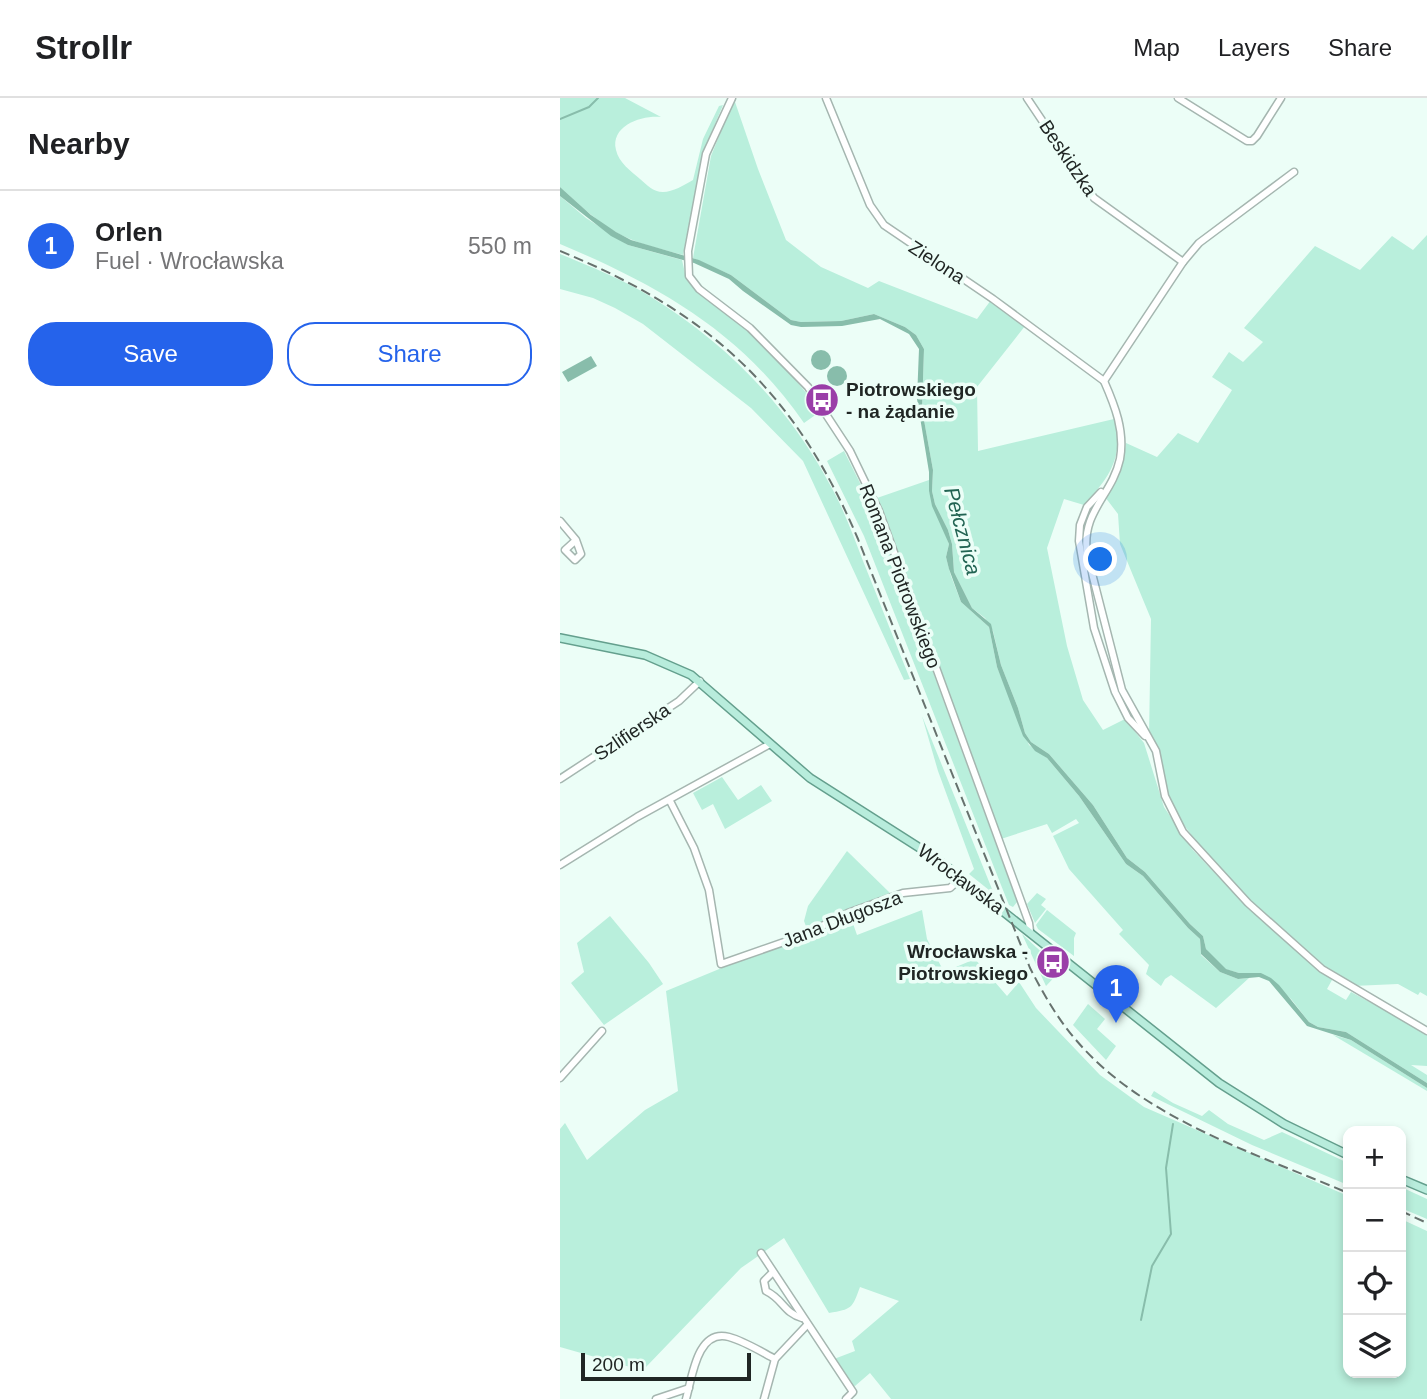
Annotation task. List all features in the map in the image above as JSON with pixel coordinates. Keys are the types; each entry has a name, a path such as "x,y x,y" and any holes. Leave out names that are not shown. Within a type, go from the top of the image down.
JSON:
{"main road":[{"name":"Wrocławska","path":"560,638 645,655 674,666 700,681 817,783 915,844 961,878 1233,1093 1296,1130 1343,1153"},
{"path":"1406,1181 1427,1190"}],"street":[{"name":"Romana Piotrowskiego","path":"732,98 706,154 688,251 689,276 699,289 750,328 808,387 850,451 878,511 1030,931"},
{"name":"Zielona","path":"826,98 870,205 884,225 993,299 1104,381"},
{"name":"Beskidzka","path":"1027,98 1094,198 1183,262"},
{"path":"1178,98 1247,141 1252,141 1282,98"},
{"path":"1294,172 1199,243 1183,262 1104,381 1116,408 1121,434 1120,459 1084,537 1122,690 1151,742 1159,761 1165,796 1183,832 1248,903 1322,969 1427,1031"},
{"path":"1108,485 1087,507 1080,525 1081,551 1094,628 1115,692 1128,718 1151,742"},
{"path":"560,520 576,540"},
{"name":"Szlifierska","path":"560,779 678,701 700,681"},
{"path":"560,865 637,817 770,744"},
{"name":"Jana Długosza","path":"670,801 694,848 708,884 722,964 804,935 848,913 903,893 950,888 961,878"},
{"path":"1017,921 1022,911 1021,903"},
{"path":"560,1078 602,1031"},
{"path":"761,1253 853,1392 846,1399"},
{"path":"773,1272 764,1281 766,1291 776,1296 787,1312 802,1318"},
{"path":"764,1399 775,1359 807,1325"},
{"path":"686,1399 701,1348 712,1338 725,1335 775,1359"},
{"path":"656,1399 689,1388"}],"shaded area":[{"path":"560,98 625,98 661,117 630,123 618,134 615,141 618,155 626,166 650,188 663,192 675,190 693,180 703,139 719,106 723,105 703,153 683,255 643,244 620,234 593,216 560,187"},
{"path":"734,99 786,240 821,267 868,288 879,281 977,319 991,300 1025,326 977,387 978,451 1114,419 1117,433 1116,456 1107,476 1084,505 1064,499 1047,548 1067,646 1083,700 1103,730 1125,719 1144,743 1164,807 1192,849 1245,905 1332,980 1327,989 1346,1000 1351,992 1427,1033 1427,1066 1411,1065 1427,1075 1427,1083 1346,1032 1318,1027 1309,1022 1291,999 1261,973 1239,973 1225,969 1206,949 1203,936 1145,872 1127,858 1093,805 1049,754 1031,742 1025,733 1001,665 993,631 985,618 972,608 954,572 952,544 932,491 933,470 922,409 924,349 916,335 905,327 874,314 841,321 791,320 731,275 693,258 711,156"},
{"path":"560,187 591,215 616,232 631,240 699,260 731,275 791,320 841,321 874,314 905,327 916,335 924,349 922,409 933,470 932,491 952,544 954,572 972,608 991,624 1001,665 1025,733 1031,742 1049,754 1093,805 1127,858 1145,872 1203,936 1206,949 1226,969 1239,973 1261,973 1271,978 1309,1022 1318,1027 1346,1032 1427,1083 1427,1088 1351,1040 1307,1026 1269,981 1259,977 1238,979 1220,972 1201,954 1200,939 1143,876 1126,864 1079,796 1047,758 1035,751 1023,736 997,667 989,627 961,602 949,569 946,557 949,544 932,506 929,491 929,472 917,399 919,349 909,334 880,319 842,326 791,325 729,279 694,263 628,245 611,236 560,196"},
{"path":"560,196 586,218 628,245 682,260 686,278 697,291 748,331 784,366 821,411 804,423 780,391 753,363 696,315 631,277 560,244"},
{"path":"1427,235 1427,996 1420,992 1418,995 1398,984 1353,986 1324,966 1250,900 1197,843 1169,804 1149,736 1151,619 1120,544 1118,514 1105,497 1119,471 1126,443 1157,457 1178,433 1198,443 1232,390 1212,377 1229,352 1243,362 1263,342 1244,328 1315,246 1360,270 1392,236 1413,250"},
{"path":"560,254 629,285 678,315 705,334 774,402 812,454 839,502 910,679 904,680 803,461 751,408 643,324 593,298 560,289"},
{"path":"821,350 828,353 831,360 828,367 821,370 814,367 811,360 814,353"},
{"path":"591,356 597,366 568,382 562,372"},
{"path":"837,366 844,369 847,376 844,383 837,386 830,383 827,376 830,369"},
{"path":"844,451 875,513 1017,902 1013,907 1009,905 864,536 827,461"},
{"path":"929,480 929,491 949,544 946,557 951,576 961,602 989,627 997,667 1029,745 1047,758 1079,796 1126,864 1143,876 1200,939 1201,955 1220,972 1238,979 1249,978 1216,1008 1171,975 1161,986 1146,974 1149,965 1119,934 1123,930 1069,869 1053,836 1079,823 1076,819 1052,833 1047,824 1001,839 877,498"},
{"path":"922,716 994,894 969,874 974,869 938,771"},
{"path":"722,777 738,800 761,785 772,801 725,829 713,804 702,810 693,793"},
{"path":"847,851 890,893 807,929 804,921 808,906"},
{"path":"1037,893 1046,899 1041,905 1046,909 1035,923 1027,904"},
{"path":"922,910 927,939 944,972 975,959 1007,996 1019,982 1036,1008 1100,1075 1144,1107 1343,1194 1343,1378 1406,1378 1406,1221 1427,1231 1427,1399 891,1399 870,1373 855,1386 851,1385 834,1359 855,1351 852,1341 899,1301 860,1287 850,1307 829,1313 784,1238 741,1268 646,1367 637,1369 560,1347 560,1129 565,1123 587,1160 645,1110 678,1091 666,991 850,915 857,935"},
{"path":"1047,910 1076,933 1074,956 1038,929 1036,925"},
{"path":"610,916 663,984 604,1025 571,983 584,972 577,943"},
{"path":"1022,934 1051,961 1050,964 1062,969 1046,986"},
{"path":"1088,1004 1105,1019 1097,1029 1116,1046 1106,1060 1073,1025"},
{"path":"1333,1035 1351,1040 1427,1088 1427,1091"},
{"path":"1154,1091 1202,1116 1209,1110 1228,1124 1264,1140 1282,1132 1343,1161 1343,1183 1252,1145 1151,1096"},
{"path":"1406,1189 1427,1199 1427,1219 1406,1210"}],"waterway":[{"path":"560,119 589,107 598,98"},
{"path":"1141,1320 1152,1266 1171,1234 1166,1168 1173,1124"}],"railway":[{"path":"560,251 661,301 703,330 741,362 775,399 806,440 858,539 1030,968 1051,1005 1076,1040 1103,1068 1167,1113 1239,1148 1343,1191"},
{"path":"1406,1213 1427,1223"}],"place":[{"name":"Piotrowskiego - na żądanie","path":"822,400"},
{"name":"Wrocławska - Piotrowskiego","path":"1053,962"},
{"name":"Orlen","path":"1116,1023"}],"water label":[{"name":"Pełcznica","path":"963,531"}]}
